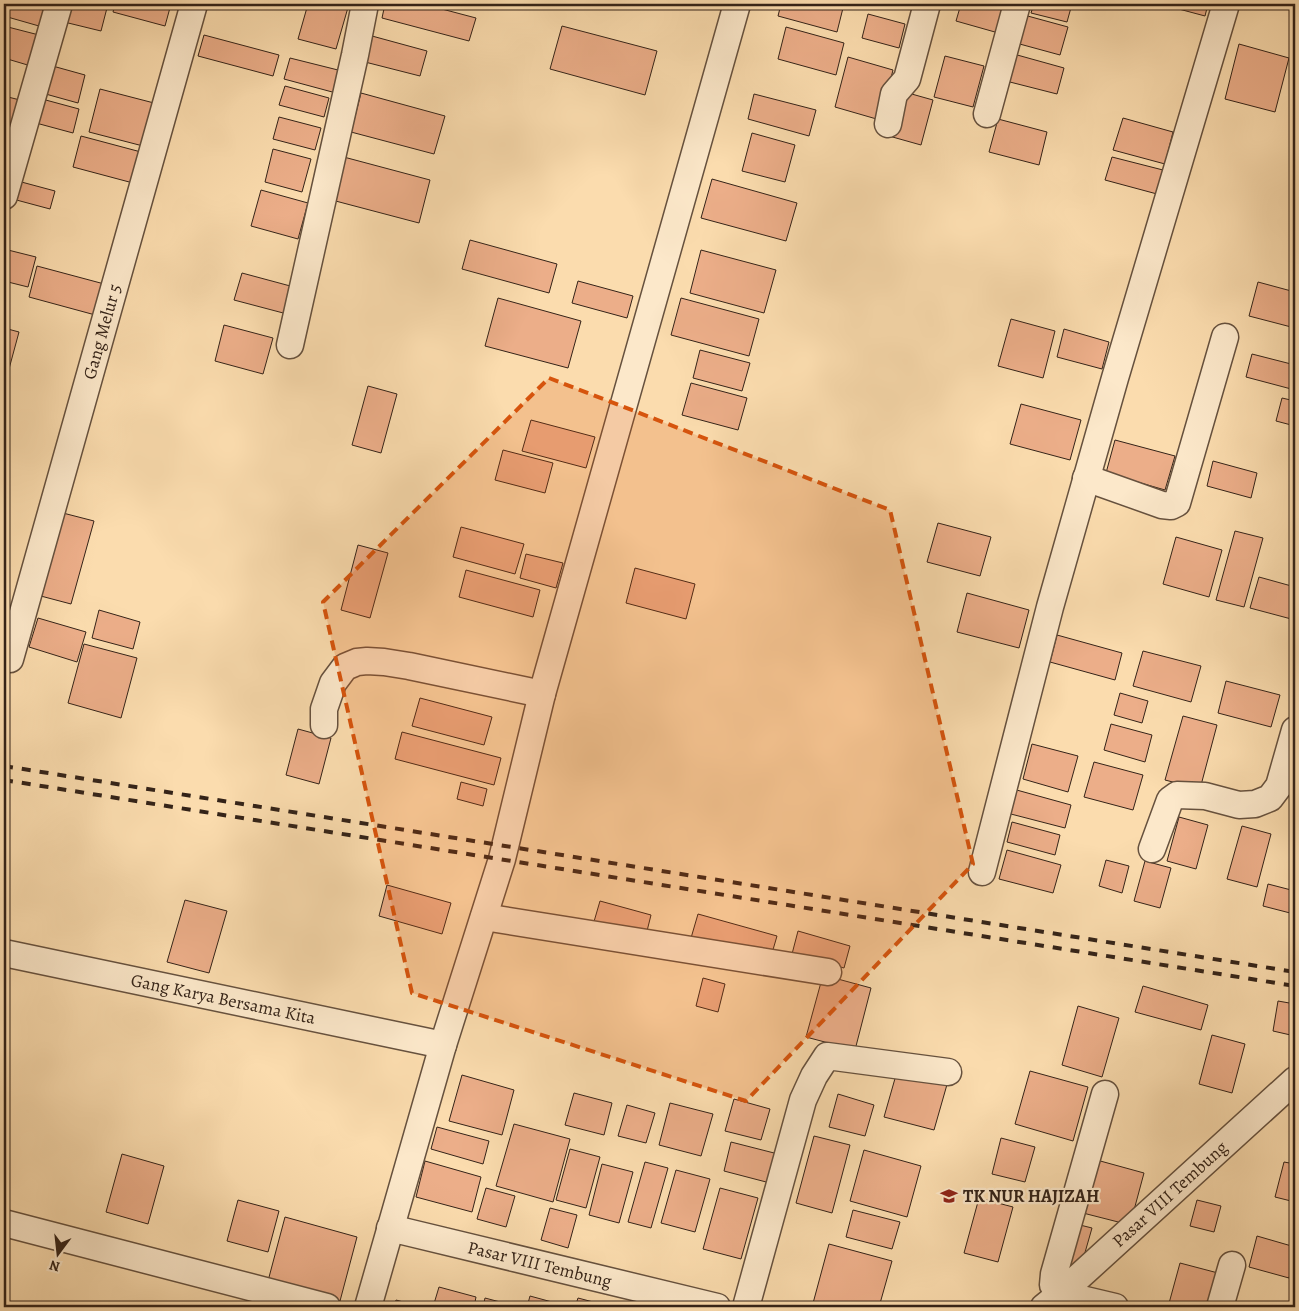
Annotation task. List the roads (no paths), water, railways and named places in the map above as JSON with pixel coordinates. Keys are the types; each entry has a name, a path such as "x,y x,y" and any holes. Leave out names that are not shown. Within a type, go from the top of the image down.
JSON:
{"street":[{"path":"4,196 59,4"},
{"name":"Gang Melur 5","path":"10,659 194,4"},
{"path":"290,345 356,56 366,4"},
{"path":"368,1307 443,1045 502,859 542,694 737,4"},
{"path":"888,124 894,94 907,79 927,4"},
{"path":"986,114 1017,4"},
{"path":"982,872 1050,607 1086,478 1226,4"},
{"path":"1086,478 1162,505 1171,506 1177,503 1225,337"},
{"path":"324,725 324,709 333,683 345,667 357,662 384,662 409,666 542,694"},
{"path":"1152,849 1170,800 1177,795 1205,796 1239,805 1255,804 1270,798 1279,786 1295,730"},
{"path":"484,917 828,972"},
{"name":"Gang Karya Bersama Kita","path":"4,953 443,1045"},
{"path":"746,1307 803,1100 814,1076 827,1056 948,1072"},
{"name":"Pasar VIII Tembung","path":"1052,1300 1295,1080"},
{"path":"1105,1094 1054,1274 1052,1300 1115,1307"},
{"path":"4,1223 327,1307"},
{"name":"Pasar VIII Tembung","path":"390,1228 717,1307"},
{"path":"1220,1307 1232,1265"}],"railway":[{"path":"4,766 1295,972"},
{"path":"4,780 1295,986"}],"place":[{"name":"TK NUR HAJIZAH","path":"949,1196"}]}
